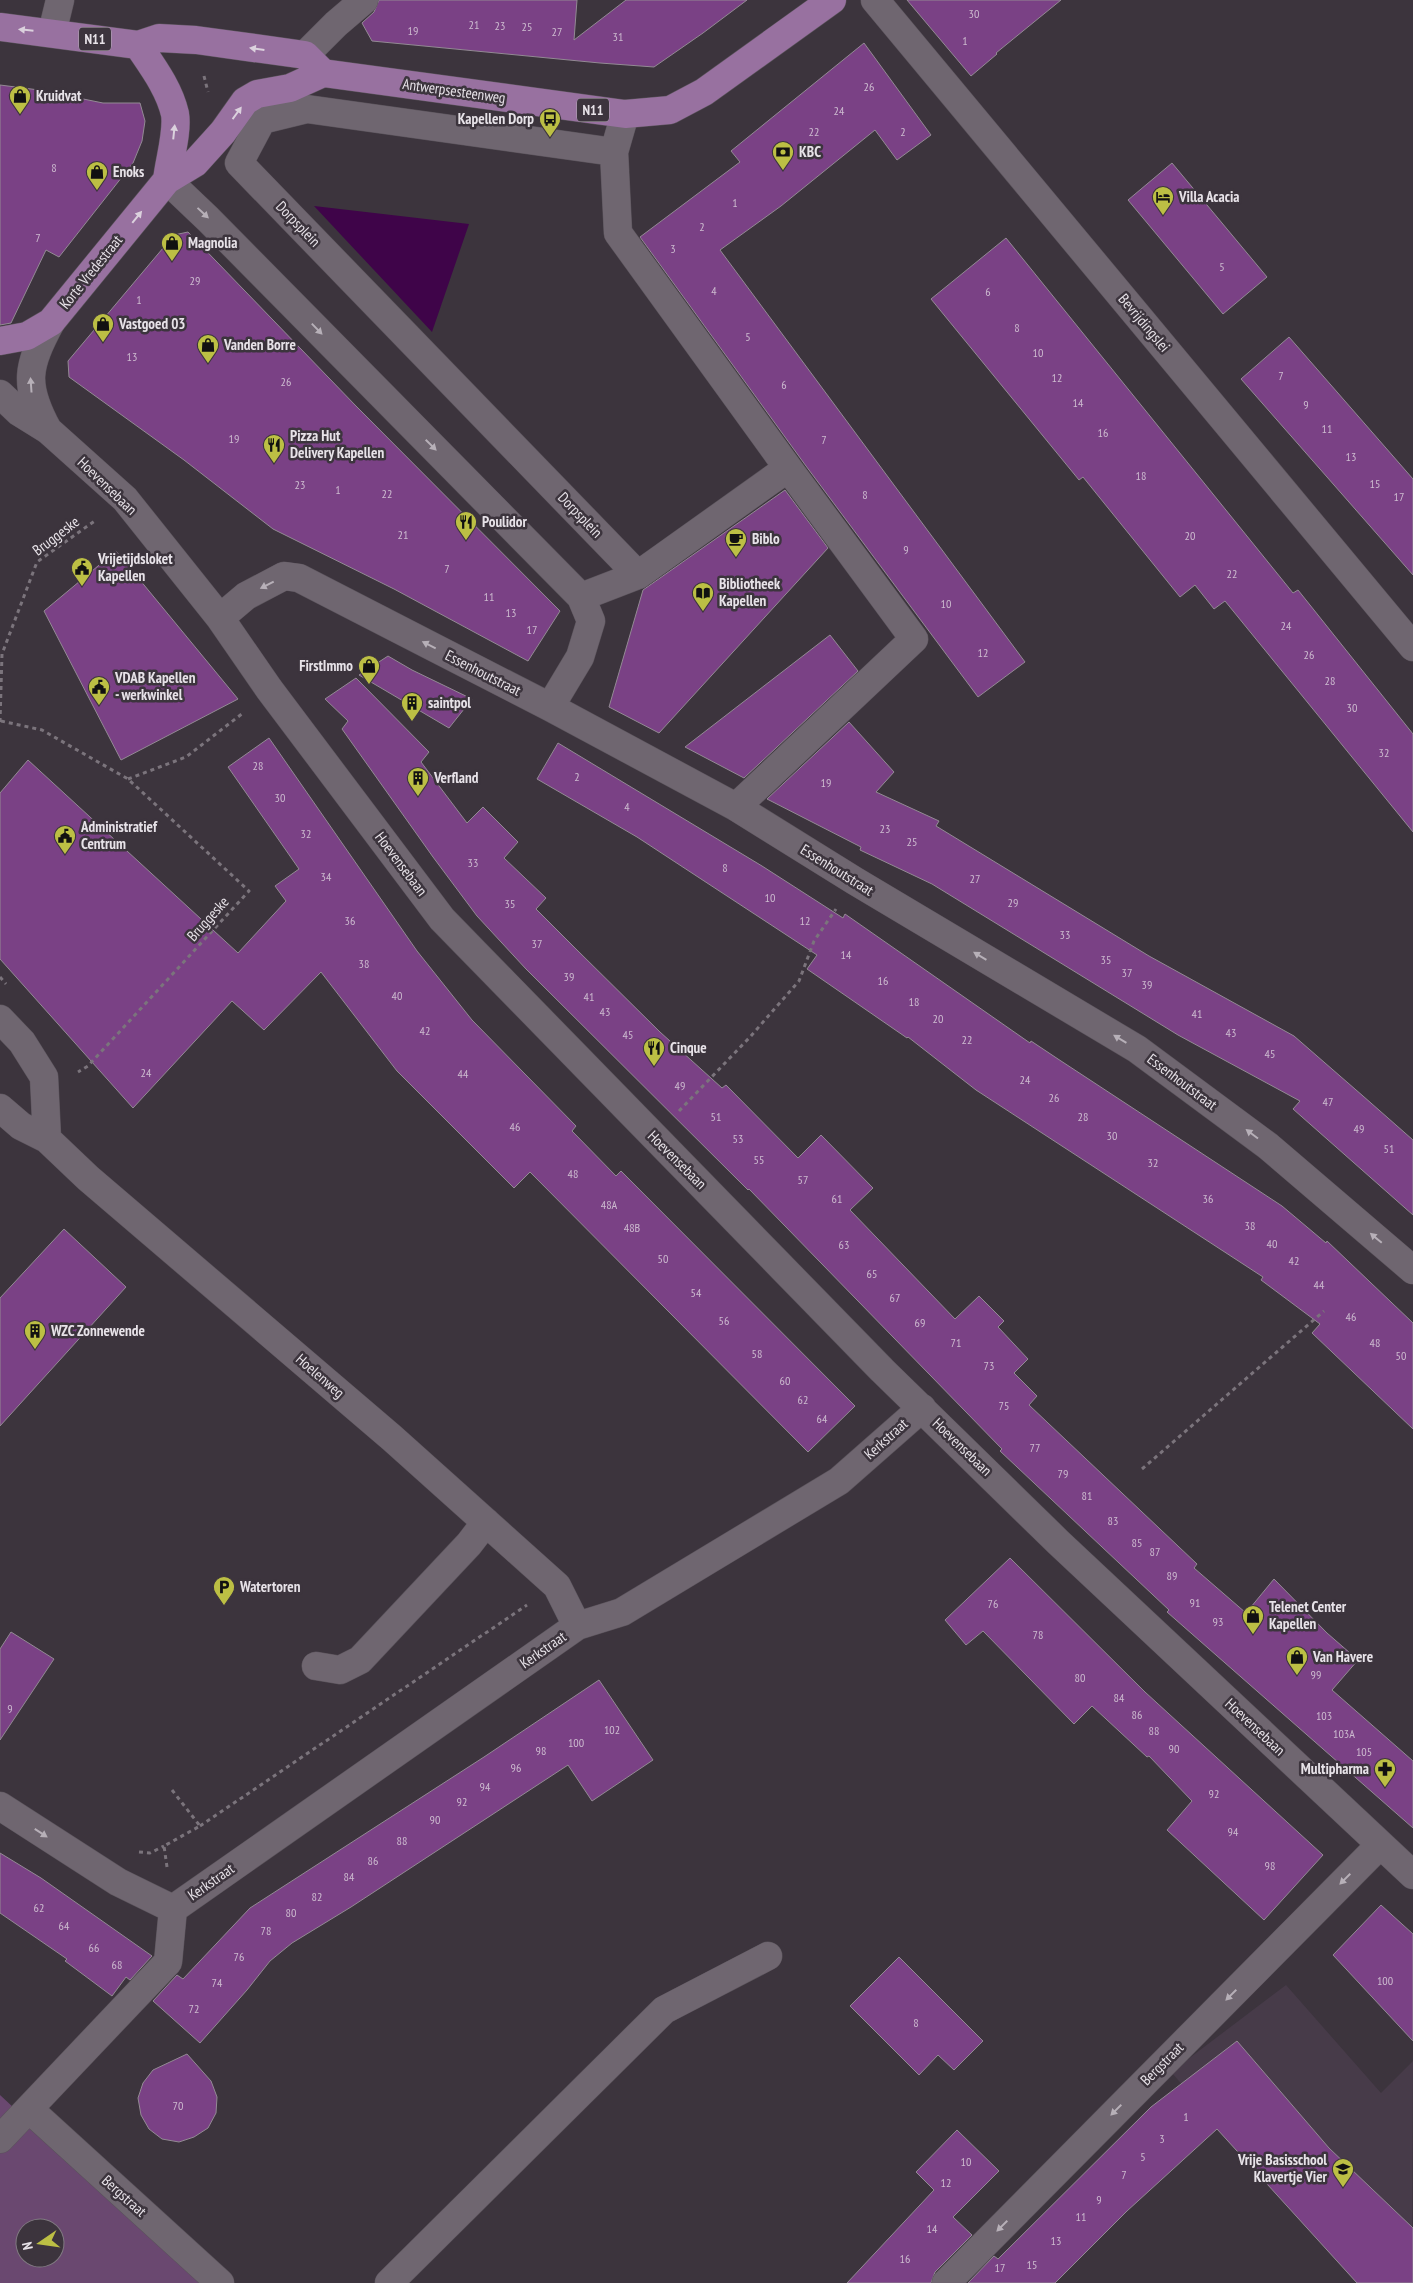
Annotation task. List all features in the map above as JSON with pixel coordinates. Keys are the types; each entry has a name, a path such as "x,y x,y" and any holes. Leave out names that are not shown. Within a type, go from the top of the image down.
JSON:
{"main road":[{"name":"Antwerpsesteenweg","path":"52,33 138,44 158,38 196,40 314,64 625,114 670,110 704,92 832,0"},
{"name":"N11","path":"0,27 52,33"},
{"path":"138,44 163,82 175,115 167,180"},
{"name":"Korte Vredestraat","path":"0,342 27,336 51,322 167,180 195,164 224,132 246,102 257,94 290,88 314,64"}],"street":[{"path":"52,33 60,0"},
{"path":"314,64 336,24 364,0"},
{"name":"Bevrijdingslei","path":"875,0 1413,647"},
{"name":"Dorpsplein","path":"614,152 307,109 262,120 239,163 638,575"},
{"path":"625,114 614,152 618,233 914,639 736,807"},
{"path":"167,180 208,219 581,598 591,622 580,656 550,707"},
{"path":"48,430 35,407 30,386 31,367 38,345 51,322"},
{"name":"Hoevensebaan","path":"0,394 19,412 48,430 125,499 220,618 269,689 442,919 922,1408 1058,1542 1413,1875"},
{"path":"581,598 638,575 788,468"},
{"name":"Essenhoutstraat","path":"220,618 246,596 284,576 299,578 550,707 736,807 855,881 1137,1049 1268,1146 1413,1270"},
{"path":"0,1019 22,1042 44,1077 47,1139"},
{"name":"Hoelenweg","path":"0,1108 21,1126 47,1139 88,1178 378,1426 486,1522 557,1586 577,1626"},
{"name":"Kerkstraat","path":"0,2139 168,1962 173,1909 577,1626 622,1612 839,1481 922,1408"},
{"path":"316,1666 340,1670 360,1660 469,1544 486,1522"},
{"name":"Kerkstraat","path":"0,1806 118,1882 173,1909"},
{"name":"Bergstraat","path":"946,2283 1380,1845"},
{"path":"388,2283 664,2010 768,1956"},
{"name":"Bergstraat","path":"28,2108 220,2283"}],"path":[{"path":"196,40 207,91 224,132"},
{"name":"Bruggeske","path":"75,1074 94,1059 249,891 128,780 42,730 1,722 2,654 37,562 125,499"},
{"path":"128,780 186,757 243,713 269,689"},
{"path":"654,1136 750,1037 799,981 814,941 855,881"},
{"path":"1142,1469 1324,1311"},
{"path":"173,1909 164,1846 200,1826 557,1586"},
{"path":"172,1790 200,1826"}],"shaded area":[{"path":"314,206 469,224 432,332"},
{"name":"Vrije Basisschool Klavertje Vier","path":"1286,1985 1381,2093 1413,2061 1412,2283 1357,2283 1171,2072"},
{"path":"0,2095 202,2283 0,2283"}],"building":[{"path":"379,0 577,0 574,40 626,0 747,0 654,67 372,41 362,23 374,12"},
{"path":"907,0 1061,0 971,76"},
{"path":"864,43 931,135 897,160 875,130 781,206 720,250 1025,662 978,697 806,466 640,237 740,162 731,151"},
{"path":"0,85 39,90 103,103 140,103 145,121 142,141 133,163 59,257 46,250 11,323 0,325"},
{"path":"1172,163 1267,277 1223,314 1128,200"},
{"path":"188,232 356,406 560,611 528,661 394,589 273,529 184,460 69,377 68,361 174,235"},
{"path":"1006,238 1293,593 1298,590 1413,734 1413,832 1225,601 1214,609 1195,585 1180,597 1083,477 1079,480 931,299"},
{"path":"1289,337 1413,479 1413,575 1241,379"},
{"name":"Bibliotheek Kapellen","path":"785,490 828,548 659,733 609,707 643,590"},
{"path":"116,551 238,699 121,760 44,611"},
{"path":"830,635 858,671 744,778 685,747"},
{"path":"388,656 412,670 472,699 449,728 359,675"},
{"path":"356,678 429,752 421,762 467,823 483,807 518,842 504,858 546,898 536,909 574,947 660,1032 722,1088 726,1085 798,1158 821,1135 873,1188 850,1210 955,1319 979,1296 1004,1321 998,1327 1028,1359 1014,1373 1037,1396 1029,1405 1197,1564 1194,1568 1246,1613 1274,1579 1327,1633 1358,1660 1332,1690 1413,1761 1413,1828 1167,1612 1169,1610 1000,1451 1002,1449 749,1189 526,969 477,916 342,729 348,721 325,699"},
{"path":"849,722 894,772 876,792 939,821 936,826 1149,956 1294,1036 1363,1096 1413,1140 1413,1215 1293,1109 1300,1101 1178,1035 932,884 860,850 861,847 767,799"},
{"path":"269,738 417,951 472,1020 576,1126 572,1131 616,1176 621,1171 855,1406 808,1452 530,1172 514,1188 397,1071 321,972 264,1030 232,1001 133,1108 0,959 0,793 28,760 238,953 286,901 275,886 299,869 228,767"},
{"path":"558,743 762,866 843,918 845,914 1030,1043 1031,1041 1282,1206 1326,1243 1327,1241 1413,1323 1413,1429 1312,1333 1320,1324 1261,1280 1263,1277 976,1090 908,1037 807,969 817,955 637,837 537,779"},
{"name":"WZC Zonnewende","path":"64,1229 126,1287 0,1426 0,1298"},
{"path":"1010,1558 1145,1692 1323,1855 1264,1920 1167,1830 1192,1801 1149,1756 1147,1757 1092,1706 1074,1724 983,1631 966,1645 945,1620"},
{"path":"11,1632 54,1659 0,1740 0,1649"},
{"path":"599,1680 653,1760 592,1801 568,1765 351,1907 292,1943 270,1961 200,2043 153,2001 177,1975 183,1979 250,1908 484,1757"},
{"path":"0,1853 41,1878 152,1956 130,1980 126,1977 112,1996 65,1961 67,1959 0,1913"},
{"path":"1381,1905 1413,1934 1413,2041 1333,1955"},
{"path":"899,1957 983,2041 954,2070 938,2055 919,2075 850,2006"},
{"path":"1237,2041 1329,2148 1413,2228 1413,2283 1357,2283 1217,2129 1127,2211 1055,2283 968,2283 994,2256 998,2259 1151,2107"},
{"path":"187,2054 211,2081 217,2097 216,2113 208,2128 194,2137 179,2142 162,2139 149,2129 141,2115 138,2098 143,2083 153,2070"},
{"path":"957,2130 999,2171 953,2217 972,2235 935,2272 931,2283 847,2283 934,2190 916,2172"}],"place":[{"name":"Kruidvat","path":"20,115"},
{"name":"Kapellen Dorp","path":"550,138"},
{"name":"KBC","path":"783,171"},
{"name":"Enoks","path":"97,191"},
{"name":"Villa Acacia","path":"1163,216"},
{"name":"Magnolia","path":"172,262"},
{"name":"Vastgoed 03","path":"103,343"},
{"name":"Vanden Borre","path":"208,364"},
{"name":"Pizza Hut Delivery Kapellen","path":"274,464"},
{"name":"Poulidor","path":"466,541"},
{"name":"Biblo","path":"736,558"},
{"name":"Vrijetijdsloket Kapellen","path":"82,587"},
{"name":"Bibliotheek Kapellen","path":"703,612"},
{"name":"FirstImmo","path":"369,685"},
{"name":"VDAB Kapellen - werkwinkel","path":"99,706"},
{"name":"saintpol","path":"412,722"},
{"name":"Verfland","path":"418,797"},
{"name":"Administratief Centrum","path":"65,855"},
{"name":"Cinque","path":"654,1067"},
{"name":"WZC Zonnewende","path":"35,1350"},
{"name":"Watertoren","path":"224,1606"},
{"name":"Telenet Center Kapellen","path":"1253,1635"},
{"name":"Van Havere","path":"1297,1676"},
{"name":"Multipharma","path":"1385,1788"},
{"name":"Vrije Basisschool Klavertje Vier","path":"1343,2188"}]}
